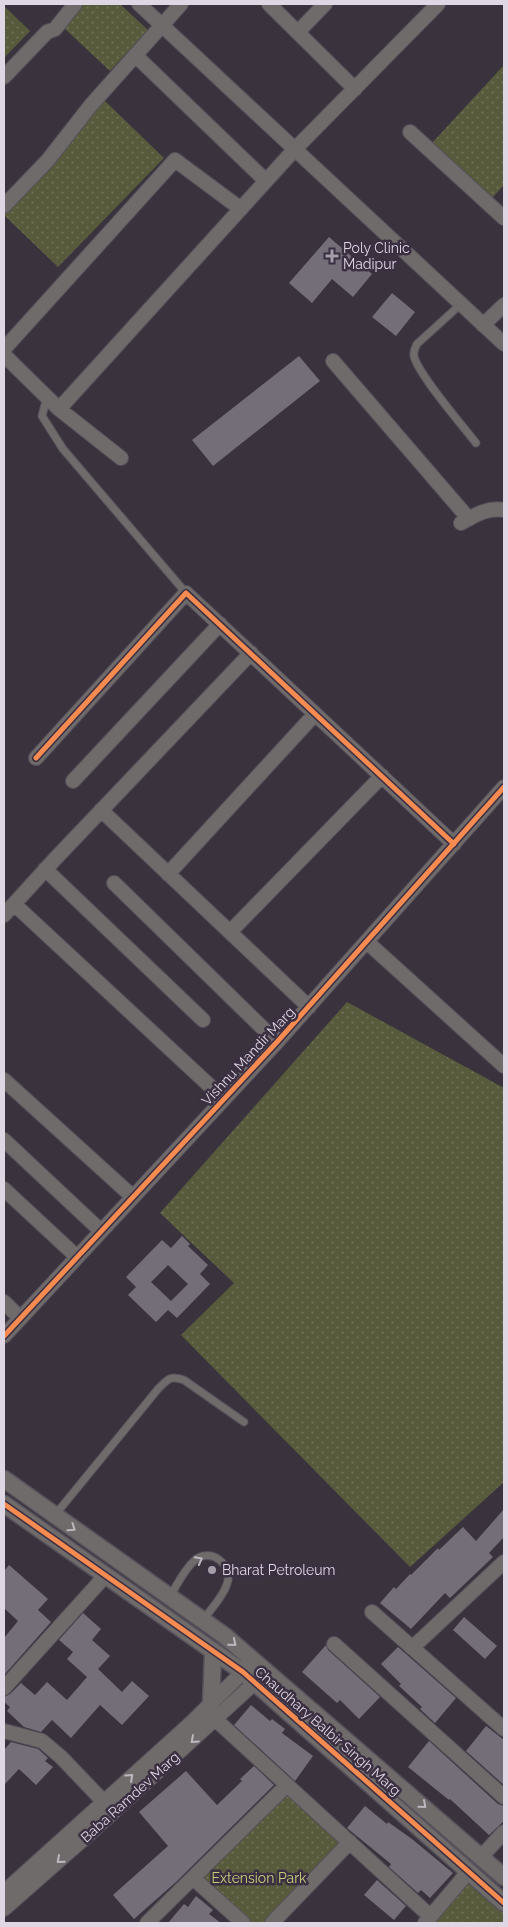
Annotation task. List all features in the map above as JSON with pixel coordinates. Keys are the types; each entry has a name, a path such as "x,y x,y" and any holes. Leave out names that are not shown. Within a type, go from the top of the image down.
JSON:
{"street":[{"path":"4,78 47,32 54,29 75,4"},
{"path":"140,4 504,344"},
{"path":"4,206 48,160 91,105 181,4"},
{"path":"269,4 355,88"},
{"path":"298,32 325,4"},
{"path":"59,409 295,149 438,4"},
{"path":"135,55 266,182"},
{"path":"410,132 504,218"},
{"path":"4,349 175,160 241,209"},
{"path":"483,325 504,305"},
{"path":"4,355 59,409 120,458"},
{"path":"333,361 465,521 495,508 504,510"},
{"path":"36,758 186,593 454,844"},
{"path":"73,780 220,624"},
{"path":"4,915 45,869 251,653"},
{"path":"168,874 315,714"},
{"path":"230,932 382,776"},
{"name":"Vishnu Mandir Marg","path":"4,1336 309,1007 504,788"},
{"path":"101,810 309,1007"},
{"path":"45,869 203,1020"},
{"path":"114,883 277,1042"},
{"path":"14,904 224,1099"},
{"path":"367,942 504,1066"},
{"path":"4,1080 133,1197"},
{"path":"4,1140 101,1231"},
{"path":"4,1189 77,1257"},
{"path":"4,1302 20,1318"},
{"name":"Chaudhary Balbir Singh Marg","path":"4,1479 225,1636 255,1672 504,1903"},
{"name":"Chaudhary Balbir Singh Marg","path":"5,1506 106,1575 213,1652 255,1672 482,1856 504,1877"},
{"path":"412,1648 504,1562"},
{"path":"4,1688 106,1575"},
{"path":"372,1612 504,1729"},
{"path":"334,1644 504,1797"},
{"path":"213,1652 213,1712 287,1785 350,1842 427,1920 469,1871"},
{"name":"Baba Ramdev Marg","path":"4,1909 96,1828 255,1672"},
{"name":"Baba Ramdev Marg","path":"4,1892 103,1801 213,1712"},
{"path":"4,1731 42,1741 61,1756 103,1801"},
{"path":"148,1923 287,1785"},
{"path":"482,1856 504,1832"},
{"path":"272,1923 350,1842"},
{"path":"193,1878 244,1923"}],"lane":[{"path":"461,304 417,344 414,358 424,376 476,443"},
{"path":"47,397 42,416 63,449 186,593"},
{"path":"55,1516 168,1379 175,1377 184,1380 244,1422"},
{"path":"169,1597 193,1562 210,1555 223,1562 227,1569 228,1583 203,1621"}],"green space":[{"path":"84,4 120,4 148,30 110,71 63,27"},
{"path":"4,6 30,31 4,58"},
{"path":"504,65 504,185 492,198 432,143"},
{"path":"104,100 164,158 58,267 4,215 4,202"},
{"path":"347,1002 504,1088 504,1482 410,1567 181,1335 234,1283 160,1213"},
{"name":"Extension Park","path":"287,1793 350,1842 272,1923 246,1923 202,1878"},
{"path":"469,1877 504,1909 504,1923 431,1923"}],"building":[{"name":"Poly Clinic Madipur","path":"329,237 372,274 353,297 332,279 312,303 289,283"},
{"path":"392,293 415,312 396,336 372,317"},
{"path":"299,356 320,381 213,466 192,440"},
{"path":"182,1236 190,1244 188,1246 208,1265 200,1274 210,1284 177,1318 168,1310 156,1322 128,1295 136,1287 126,1277 162,1240 171,1248","holes":["168,1265 188,1284 171,1301 151,1282"]},
{"path":"504,1509 504,1537 489,1553 493,1557 450,1598 445,1593 411,1629 380,1603 394,1587 396,1589 438,1548 439,1550 463,1527 476,1541"},
{"path":"9,1565 48,1599 38,1610 51,1622 4,1675 4,1638 18,1621 4,1608 4,1571"},
{"path":"83,1613 101,1629 92,1640 110,1656 98,1669 122,1692 132,1681 149,1696 122,1725 100,1705 71,1738 52,1720 41,1732 24,1727 7,1711 10,1707 4,1702 4,1697 21,1683 35,1695 47,1682 67,1700 87,1677 67,1659 73,1652 59,1640"},
{"path":"464,1617 497,1646 485,1659 453,1630"},
{"path":"326,1645 328,1650 380,1697 359,1719 340,1700 337,1703 302,1672"},
{"path":"398,1647 456,1698 435,1723 420,1709 422,1707 399,1686 401,1684 381,1664"},
{"path":"251,1705 270,1721 272,1719 285,1729 282,1733 313,1756 295,1781 234,1725"},
{"path":"486,1726 504,1740 504,1785 466,1751"},
{"path":"429,1741 498,1804 504,1806 504,1821 489,1835 450,1799 408,1767"},
{"path":"11,1742 38,1749 48,1758 45,1761 53,1767 36,1785 19,1769 4,1785 4,1750"},
{"path":"254,1766 274,1785 176,1882 134,1919 113,1895 168,1846 139,1812 186,1771 217,1805 242,1781 240,1779"},
{"path":"365,1806 387,1824 388,1822 412,1839 453,1873 430,1898 421,1890 418,1893 389,1867 391,1864 347,1828"},
{"path":"377,1880 406,1906 394,1920 364,1895"},
{"path":"196,1896 213,1910 209,1914 221,1923 168,1923 184,1904 188,1907"}],"cycle path":[{"path":"36,758 186,593 454,844"},
{"path":"4,1336 277,1042 504,787"},
{"path":"4,1504 243,1672 504,1903"}],"place":[{"name":"Poly Clinic Madipur","path":"332,256"},
{"name":"Bharat Petroleum","path":"212,1570"}]}
